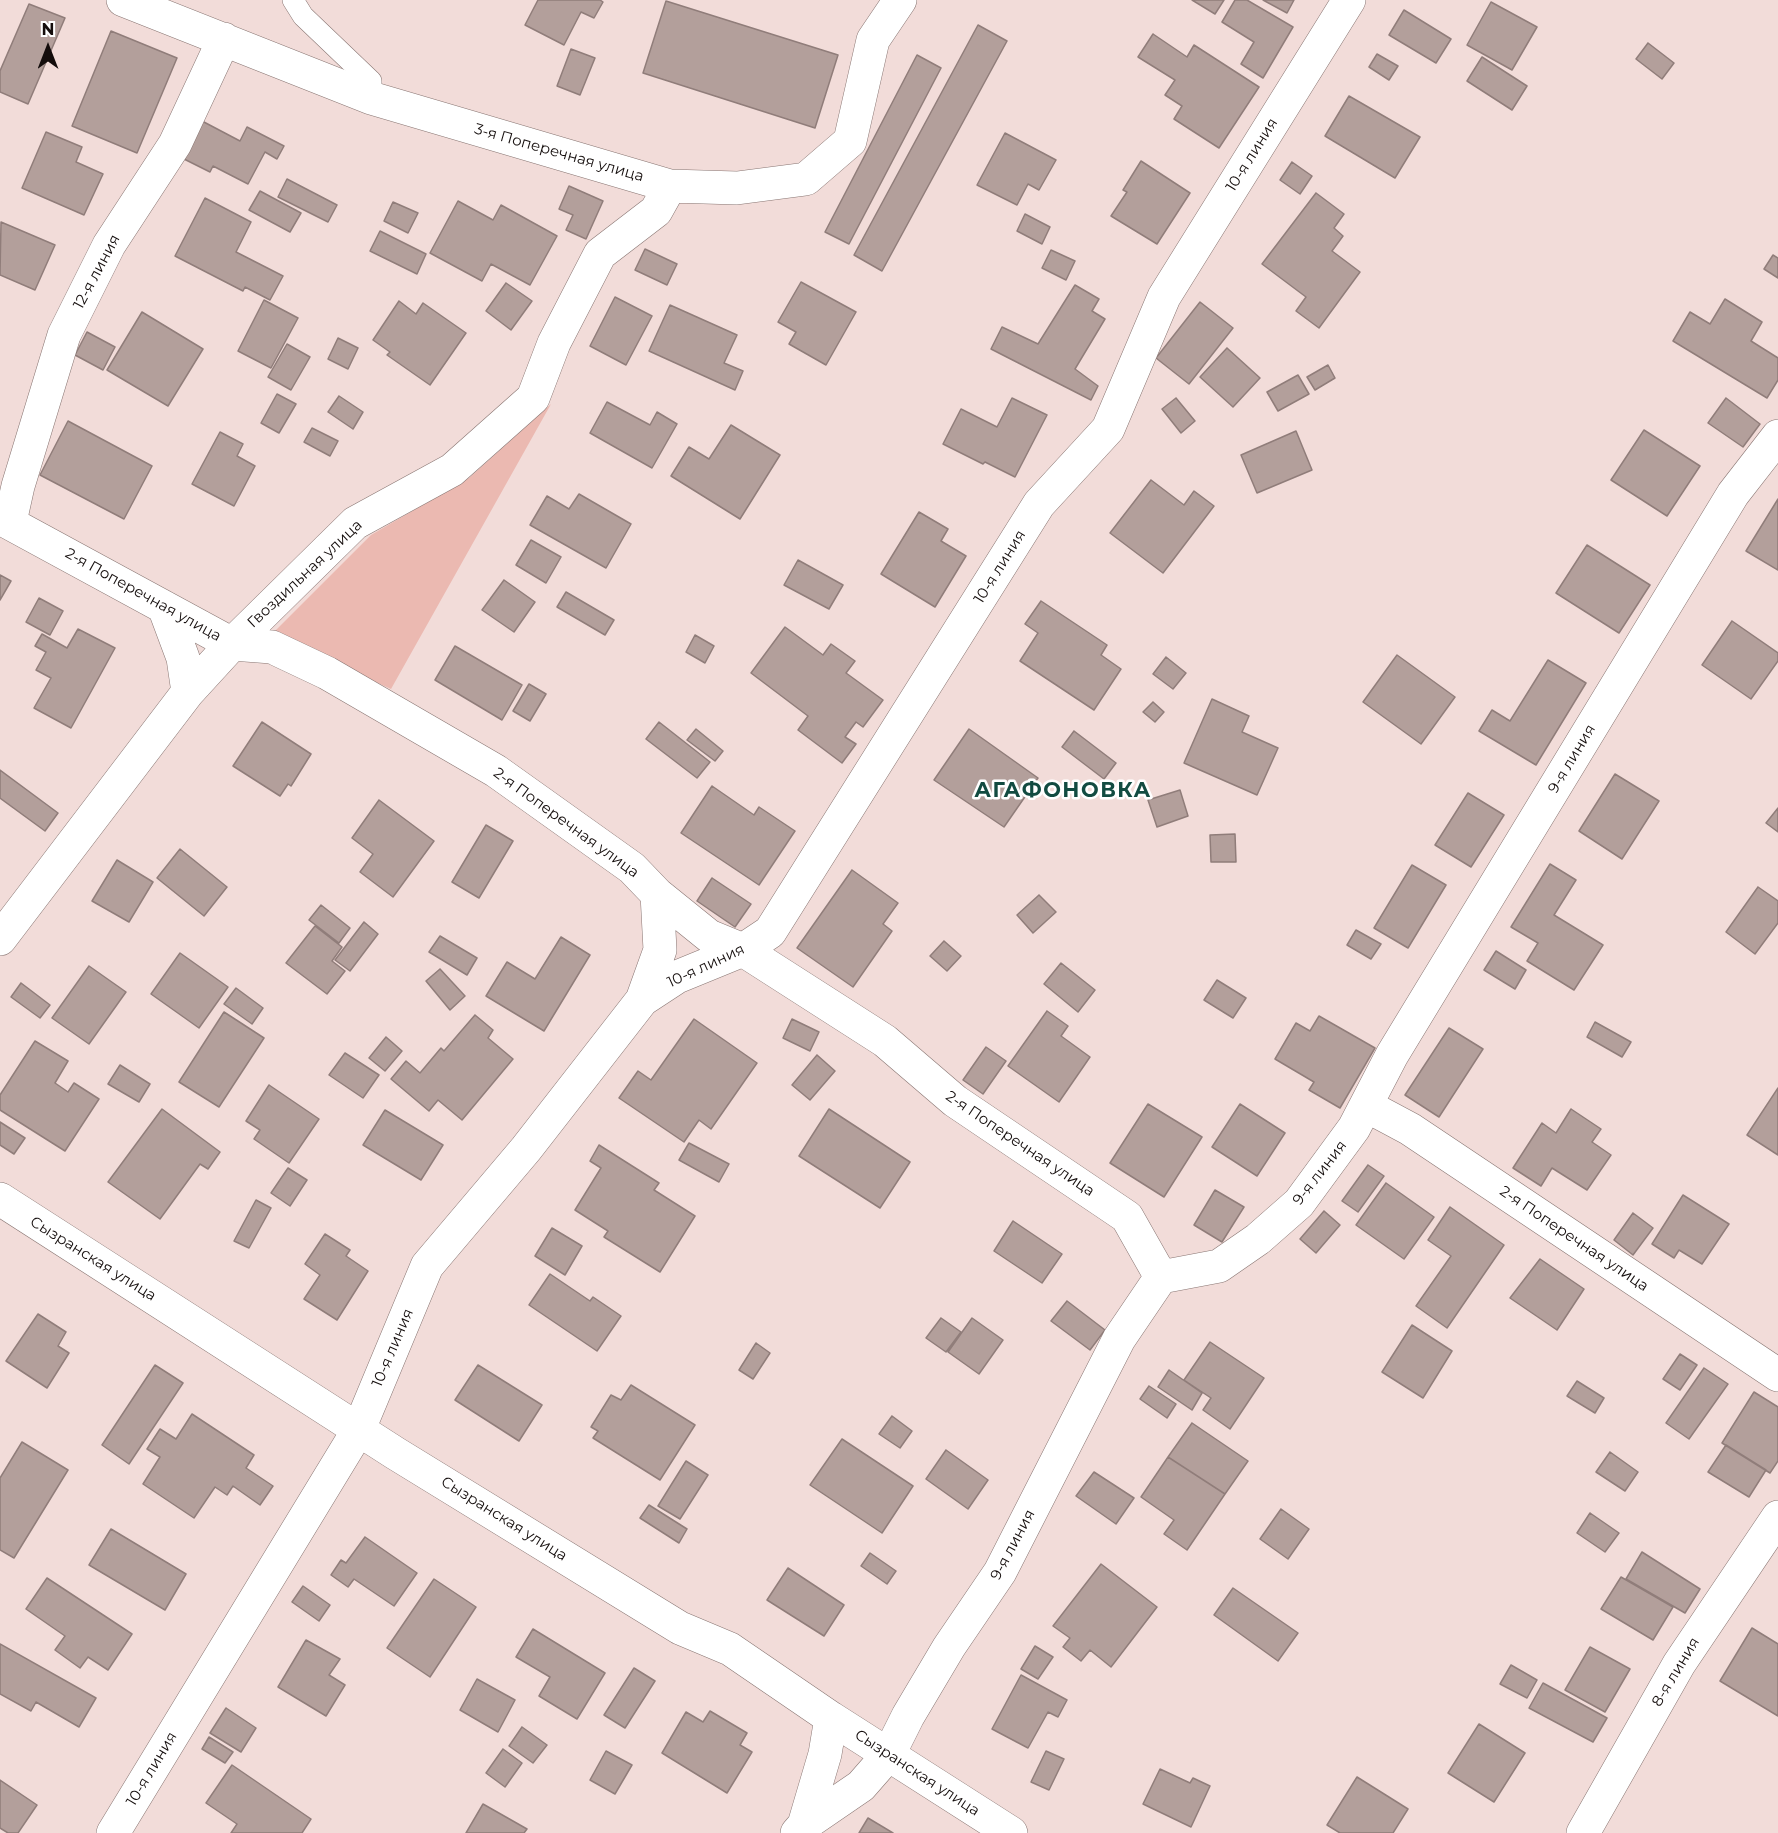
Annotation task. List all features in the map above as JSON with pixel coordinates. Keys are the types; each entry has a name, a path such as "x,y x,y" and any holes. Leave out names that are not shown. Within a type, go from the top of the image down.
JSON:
{"street":[{"name":"3-я Поперечная улица","path":"123,0 371,98 670,186 737,189 806,179 850,141 873,40 900,0"},
{"name":"10-я линия","path":"113,1833 359,1429 427,1266 526,1149 642,999 677,977 743,950 770,932 1039,504 1108,429 1164,297 1349,0"},
{"name":"12-я линия","path":"5,520 18,486 64,335 109,245 175,144 224,39"},
{"name":"Гвоздильная улица","path":"0,939 188,692 232,644 355,523 452,470 533,398 554,343 600,254 656,211 670,186"},
{"name":"9-я линия","path":"800,1829 861,1786 889,1754 908,1716 950,1647 1000,1572 1119,1339 1161,1276 1219,1266 1258,1239 1299,1203 1354,1128 1392,1055 1733,494 1778,436"},
{"name":"2-я Поперечная улица","path":"5,520 232,644 272,647 327,673 496,771 632,868 657,894 709,936 743,950 885,1041 955,1101 1127,1217 1161,1276"},
{"path":"164,607 183,658 188,692"},
{"path":"642,999 660,950 657,894"},
{"name":"2-я Поперечная улица","path":"1367,1106 1410,1129 1778,1375"},
{"name":"Сызранская улица","path":"0,1199 359,1429 680,1628 730,1649 831,1718 1011,1833"},
{"name":"8-я линия","path":"1582,1833 1679,1664 1778,1517"},
{"path":"800,1829 825,1754 831,1718"}],"lane":[{"path":"293,0 303,16 371,81 371,98"}],"shaded area":[{"path":"551,404 391,689 279,638 275,631 371,535 469,478"}],"building":[{"path":"538,0 600,0 603,2 594,18 581,12 564,45 525,25"},
{"path":"1192,0 1224,0 1215,14"},
{"path":"1235,0 1247,0 1293,27 1263,78 1241,64 1254,42 1222,22"},
{"path":"1263,0 1294,0 1287,13"},
{"path":"666,1 838,55 815,128 643,73"},
{"path":"1491,2 1537,27 1512,70 1467,45"},
{"path":"29,4 65,18 28,104 0,92 0,71"},
{"path":"1404,10 1451,39 1436,63 1389,35"},
{"path":"978,25 1007,41 882,271 854,255"},
{"path":"111,31 177,58 137,153 72,126"},
{"path":"1153,34 1187,57 1194,45 1259,87 1219,148 1174,119 1182,106 1165,95 1175,80 1138,57"},
{"path":"1648,43 1674,63 1662,79 1636,59"},
{"path":"571,49 595,58 580,95 557,86"},
{"path":"1377,54 1398,66 1389,80 1369,67"},
{"path":"917,55 941,68 849,244 825,232"},
{"path":"1482,57 1527,86 1512,110 1467,81"},
{"path":"1349,96 1420,137 1395,178 1325,136"},
{"path":"202,121 240,141 247,127 284,146 277,159 265,152 248,184 213,166 210,172 182,158"},
{"path":"46,132 82,147 76,162 103,174 84,215 22,188"},
{"path":"1005,133 1056,160 1039,190 1028,184 1017,205 977,185"},
{"path":"1141,161 1190,193 1157,244 1111,216 1127,192 1123,190"},
{"path":"1292,162 1312,176 1300,194 1280,180"},
{"path":"287,179 337,205 328,222 278,197"},
{"path":"569,186 603,201 586,239 566,230 573,215 559,209"},
{"path":"260,191 301,213 290,232 249,210"},
{"path":"1316,193 1344,214 1334,228 1343,236 1332,251 1360,272 1319,328 1296,311 1306,297 1262,264"},
{"path":"205,198 251,222 236,252 283,276 270,300 245,287 243,291 175,256"},
{"path":"458,201 493,220 501,205 557,236 530,285 491,264 482,281 430,253"},
{"path":"393,202 418,213 408,233 384,221"},
{"path":"1025,214 1050,227 1042,244 1017,231"},
{"path":"1,222 55,245 35,290 0,275"},
{"path":"380,231 426,254 417,274 370,251"},
{"path":"645,249 677,264 667,285 635,270"},
{"path":"1051,250 1075,261 1066,280 1042,268"},
{"path":"1773,255 1778,258 1778,278 1764,269"},
{"path":"801,282 856,312 826,365 789,344 796,332 778,322"},
{"path":"506,283 532,301 511,330 486,311"},
{"path":"1075,285 1099,299 1092,311 1105,319 1075,369 1098,386 1091,400 991,349 1002,327 1038,344"},
{"path":"615,297 652,316 626,365 590,346"},
{"path":"1725,299 1762,322 1751,341 1778,358 1778,380 1767,398 1673,341 1690,312 1710,324"},
{"path":"264,300 298,318 271,368 238,351"},
{"path":"399,301 416,314 423,303 466,333 430,385 387,355 390,352 373,340"},
{"path":"1200,302 1233,328 1189,384 1156,358"},
{"path":"670,305 737,335 724,363 743,371 735,390 649,351"},
{"path":"142,312 203,349 168,406 107,370"},
{"path":"87,332 115,347 103,370 75,355"},
{"path":"338,338 358,348 348,369 328,359"},
{"path":"287,344 310,357 291,390 268,377"},
{"path":"1227,348 1260,378 1233,407 1200,377"},
{"path":"1328,365 1335,378 1315,390 1307,377"},
{"path":"1298,375 1309,394 1278,411 1267,392"},
{"path":"277,394 296,404 279,433 261,423"},
{"path":"339,396 363,412 353,429 328,412"},
{"path":"1012,398 1047,415 1015,477 943,444 961,409 997,427"},
{"path":"1176,398 1195,421 1181,433 1162,409"},
{"path":"1726,398 1760,424 1743,447 1708,423"},
{"path":"607,402 650,425 657,412 677,424 652,468 590,433"},
{"path":"68,421 152,466 124,519 40,475"},
{"path":"731,425 780,455 740,519 671,476 689,447 709,459"},
{"path":"312,428 338,441 330,456 304,442"},
{"path":"1644,430 1700,466 1667,516 1611,480"},
{"path":"1296,431 1312,470 1257,493 1241,455"},
{"path":"220,432 243,444 237,456 255,466 234,506 192,484"},
{"path":"1151,480 1184,505 1194,491 1214,506 1163,573 1110,533"},
{"path":"579,494 631,524 606,568 530,525 547,496 569,509"},
{"path":"1778,499 1778,570 1746,551"},
{"path":"919,512 948,529 941,541 966,556 935,607 881,574"},
{"path":"531,540 561,557 546,583 516,565"},
{"path":"1587,545 1650,585 1619,633 1556,593"},
{"path":"798,560 843,585 829,609 784,585"},
{"path":"0,575 11,581 0,600"},
{"path":"504,580 535,602 514,632 482,610"},
{"path":"566,592 614,620 605,635 557,607"},
{"path":"39,598 63,611 50,635 26,622"},
{"path":"1041,601 1107,645 1101,655 1121,669 1094,710 1020,661 1038,633 1025,624"},
{"path":"1732,621 1778,653 1778,661 1751,699 1702,665"},
{"path":"785,627 823,655 831,644 855,661 846,673 883,700 863,727 856,722 845,737 856,744 842,763 798,730 808,716 751,673"},
{"path":"78,629 115,648 71,728 34,708 51,678 36,670 46,652 35,646 42,634 67,648"},
{"path":"695,635 714,646 705,663 686,652"},
{"path":"455,646 522,685 502,720 435,680"},
{"path":"1397,655 1455,697 1421,744 1363,702"},
{"path":"1166,657 1186,673 1173,689 1153,674"},
{"path":"1548,660 1586,683 1536,765 1479,731 1492,710 1510,721"},
{"path":"529,684 546,694 530,721 513,711"},
{"path":"1212,699 1249,716 1242,732 1278,748 1257,795 1184,763"},
{"path":"1153,702 1164,712 1155,722 1143,712"},
{"path":"262,722 311,754 291,786 288,784 280,796 233,766"},
{"path":"659,722 710,762 697,778 646,739"},
{"path":"696,729 723,751 715,761 687,740"},
{"path":"969,729 1038,778 1004,827 934,780"},
{"path":"1074,731 1116,763 1104,779 1062,747"},
{"path":"0,770 58,813 45,831 0,798"},
{"path":"1615,774 1659,801 1622,859 1579,831"},
{"path":"712,786 754,815 759,807 795,831 759,885 681,833"},
{"path":"1180,790 1188,816 1157,827 1148,800"},
{"path":"1468,793 1504,815 1471,867 1435,845"},
{"path":"379,800 434,841 393,897 360,872 373,854 352,838"},
{"path":"1778,808 1778,832 1766,823"},
{"path":"486,825 513,841 479,898 452,882"},
{"path":"1235,834 1236,862 1211,862 1210,835"},
{"path":"180,849 227,887 204,916 157,878"},
{"path":"117,860 153,882 129,922 92,901"},
{"path":"1550,864 1576,880 1554,915 1603,945 1574,990 1527,961 1538,943 1511,927"},
{"path":"1412,865 1446,885 1408,948 1374,928"},
{"path":"852,870 898,903 883,924 892,931 853,987 797,948"},
{"path":"712,878 751,904 735,927 697,901"},
{"path":"1758,887 1778,901 1778,923 1755,954 1726,932"},
{"path":"1039,895 1056,912 1033,933 1017,915"},
{"path":"321,905 350,928 339,943 309,920"},
{"path":"364,922 378,934 350,971 335,960"},
{"path":"315,926 342,947 332,961 345,971 327,994 286,963"},
{"path":"1356,930 1381,944 1371,959 1347,945"},
{"path":"440,936 477,958 467,975 429,952"},
{"path":"561,937 590,955 544,1031 486,996 507,962 535,979"},
{"path":"944,941 961,956 947,971 930,956"},
{"path":"1496,951 1526,970 1515,989 1484,970"},
{"path":"180,953 228,987 199,1028 151,994"},
{"path":"1061,963 1095,990 1078,1012 1044,984"},
{"path":"89,966 126,992 89,1044 52,1018"},
{"path":"440,969 465,996 450,1010 426,981"},
{"path":"1217,980 1246,998 1233,1018 1204,1000"},
{"path":"21,983 50,1005 40,1018 11,997"},
{"path":"236,988 263,1008 252,1024 224,1004"},
{"path":"1047,1011 1068,1026 1061,1036 1090,1057 1059,1102 1008,1066"},
{"path":"224,1012 264,1038 219,1107 179,1082"},
{"path":"475,1015 493,1030 488,1038 513,1059 462,1120 438,1100 429,1111 391,1079 406,1061 420,1073 441,1048 444,1051"},
{"path":"1319,1016 1375,1048 1340,1108 1309,1090 1314,1082 1275,1059 1296,1023 1310,1031"},
{"path":"694,1019 757,1063 711,1129 699,1120 684,1142 619,1098 638,1071 651,1080"},
{"path":"792,1019 819,1032 810,1051 783,1038"},
{"path":"1595,1022 1631,1042 1622,1057 1587,1037"},
{"path":"1449,1028 1483,1049 1439,1117 1405,1095"},
{"path":"386,1037 402,1051 385,1071 369,1058"},
{"path":"35,1041 68,1061 55,1083 68,1092 74,1083 99,1099 65,1151 0,1110 0,1095"},
{"path":"986,1047 1006,1061 983,1094 963,1080"},
{"path":"345,1053 379,1075 363,1098 329,1075"},
{"path":"817,1055 835,1071 810,1100 792,1085"},
{"path":"120,1065 150,1084 139,1102 108,1084"},
{"path":"269,1085 319,1119 289,1163 254,1139 260,1130 246,1121"},
{"path":"1778,1088 1778,1155 1747,1135"},
{"path":"1148,1104 1202,1137 1164,1197 1110,1163"},
{"path":"1240,1104 1285,1133 1257,1176 1212,1147"},
{"path":"162,1109 220,1152 208,1169 200,1164 160,1219 108,1182"},
{"path":"829,1109 910,1162 880,1208 799,1156"},
{"path":"1571,1109 1601,1129 1592,1142 1611,1155 1587,1190 1552,1168 1541,1186 1513,1168 1542,1123 1556,1133"},
{"path":"385,1110 443,1145 421,1180 363,1145"},
{"path":"0,1122 25,1138 14,1154 0,1145"},
{"path":"689,1143 729,1164 719,1182 679,1160"},
{"path":"599,1145 659,1183 654,1190 695,1216 660,1272 604,1237 608,1231 575,1210 601,1168 590,1161"},
{"path":"1368,1165 1384,1176 1358,1212 1342,1201"},
{"path":"288,1168 307,1180 290,1206 271,1193"},
{"path":"1386,1183 1434,1217 1404,1259 1356,1225"},
{"path":"1215,1190 1244,1207 1222,1242 1194,1225"},
{"path":"1683,1195 1729,1224 1702,1264 1679,1250 1674,1258 1652,1244"},
{"path":"256,1200 271,1208 249,1248 234,1241"},
{"path":"1450,1207 1504,1245 1447,1328 1416,1306 1451,1256 1428,1240"},
{"path":"1324,1211 1340,1225 1316,1253 1300,1239"},
{"path":"1633,1213 1653,1228 1633,1255 1614,1240"},
{"path":"1013,1221 1062,1254 1042,1283 994,1251"},
{"path":"552,1228 582,1246 565,1275 535,1256"},
{"path":"325,1234 350,1250 346,1256 368,1271 337,1320 304,1299 320,1275 305,1264"},
{"path":"1540,1259 1584,1289 1557,1330 1510,1298"},
{"path":"550,1274 590,1301 593,1297 621,1316 597,1351 529,1305"},
{"path":"1067,1301 1105,1330 1090,1350 1051,1321"},
{"path":"38,1314 66,1332 58,1346 69,1353 47,1388 6,1361"},
{"path":"941,1318 961,1332 946,1352 926,1338"},
{"path":"972,1318 1003,1340 979,1374 948,1352"},
{"path":"1412,1325 1452,1351 1423,1398 1382,1372"},
{"path":"1210,1342 1264,1378 1230,1429 1203,1410 1211,1398 1184,1380"},
{"path":"756,1343 770,1353 753,1379 739,1370"},
{"path":"1680,1354 1697,1365 1680,1390 1663,1379"},
{"path":"155,1365 183,1383 129,1464 102,1445"},
{"path":"478,1365 542,1405 519,1441 455,1400"},
{"path":"1704,1368 1728,1384 1689,1439 1666,1423"},
{"path":"1169,1370 1202,1393 1192,1410 1158,1387"},
{"path":"1577,1381 1604,1398 1595,1413 1567,1396"},
{"path":"631,1385 695,1425 660,1480 593,1438 598,1431 591,1427 611,1395 621,1400"},
{"path":"1149,1386 1176,1404 1167,1418 1140,1399"},
{"path":"1754,1392 1778,1407 1778,1461 1770,1473 1722,1443"},
{"path":"192,1414 254,1455 246,1468 273,1486 260,1505 233,1486 227,1495 215,1487 194,1518 143,1484 160,1457 147,1449 160,1429 176,1439"},
{"path":"892,1416 912,1431 900,1448 879,1434"},
{"path":"1192,1423 1248,1461 1225,1494 1168,1457"},
{"path":"842,1439 913,1486 882,1533 810,1485"},
{"path":"22,1442 68,1470 14,1558 0,1550 0,1478"},
{"path":"1726,1445 1766,1470 1749,1497 1708,1472"},
{"path":"946,1450 988,1480 968,1509 926,1479"},
{"path":"1610,1452 1638,1472 1625,1491 1596,1472"},
{"path":"1168,1457 1225,1494 1187,1550 1164,1534 1174,1520 1141,1497"},
{"path":"686,1461 708,1475 680,1519 658,1506"},
{"path":"1094,1472 1134,1498 1116,1524 1076,1496"},
{"path":"649,1505 687,1529 679,1543 640,1518"},
{"path":"1281,1509 1309,1529 1288,1559 1260,1539"},
{"path":"1590,1513 1619,1533 1605,1552 1577,1533"},
{"path":"111,1529 186,1574 165,1610 89,1565"},
{"path":"365,1537 417,1573 394,1606 354,1579 348,1587 331,1575 341,1560 346,1563"},
{"path":"1642,1552 1700,1589 1685,1613 1626,1579"},
{"path":"870,1553 896,1571 887,1584 861,1566"},
{"path":"1101,1564 1157,1607 1111,1667 1090,1650 1081,1661 1063,1647 1070,1638 1053,1626"},
{"path":"788,1568 844,1605 824,1636 767,1600"},
{"path":"1621,1577 1673,1607 1653,1640 1601,1609"},
{"path":"47,1578 132,1634 108,1670 88,1657 80,1668 55,1650 65,1636 26,1609"},
{"path":"434,1579 476,1607 430,1677 387,1648"},
{"path":"303,1586 330,1605 319,1621 292,1602"},
{"path":"1233,1588 1298,1633 1278,1661 1214,1615"},
{"path":"1752,1628 1778,1644 1778,1716 1720,1681"},
{"path":"533,1629 605,1673 577,1719 539,1696 550,1677 516,1657"},
{"path":"306,1640 340,1659 329,1675 345,1685 326,1716 278,1687"},
{"path":"0,1644 96,1698 79,1727 36,1702 31,1711 0,1694"},
{"path":"1035,1646 1053,1657 1038,1679 1021,1669"},
{"path":"1590,1647 1630,1669 1605,1712 1565,1690"},
{"path":"1511,1665 1537,1680 1527,1698 1500,1684"},
{"path":"634,1668 655,1681 625,1728 604,1715"},
{"path":"1021,1675 1067,1700 1058,1717 1048,1712 1028,1748 992,1729"},
{"path":"477,1679 515,1700 498,1732 460,1710"},
{"path":"1543,1683 1607,1718 1593,1742 1529,1708"},
{"path":"226,1708 256,1728 241,1752 210,1733"},
{"path":"710,1711 747,1733 740,1745 752,1752 727,1793 662,1753 686,1712 703,1722"},
{"path":"1479,1724 1525,1753 1494,1802 1448,1773"},
{"path":"522,1727 547,1745 533,1763 509,1746"},
{"path":"209,1737 233,1752 225,1763 202,1749"},
{"path":"503,1749 522,1763 505,1787 486,1773"},
{"path":"606,1751 632,1765 615,1794 590,1780"},
{"path":"1046,1751 1064,1759 1049,1790 1031,1782"},
{"path":"232,1765 311,1819 302,1833 231,1833 237,1824 206,1803"},
{"path":"1160,1769 1190,1783 1193,1778 1210,1786 1191,1827 1143,1804"},
{"path":"1357,1777 1408,1809 1393,1833 1340,1833 1327,1825"},
{"path":"0,1780 37,1805 18,1833 8,1833 0,1828"},
{"path":"483,1804 527,1829 524,1833 466,1833"},
{"path":"868,1818 893,1833 859,1833"}],"district":[{"name":"АГАФОНОВКА","path":"1063,791"}]}
